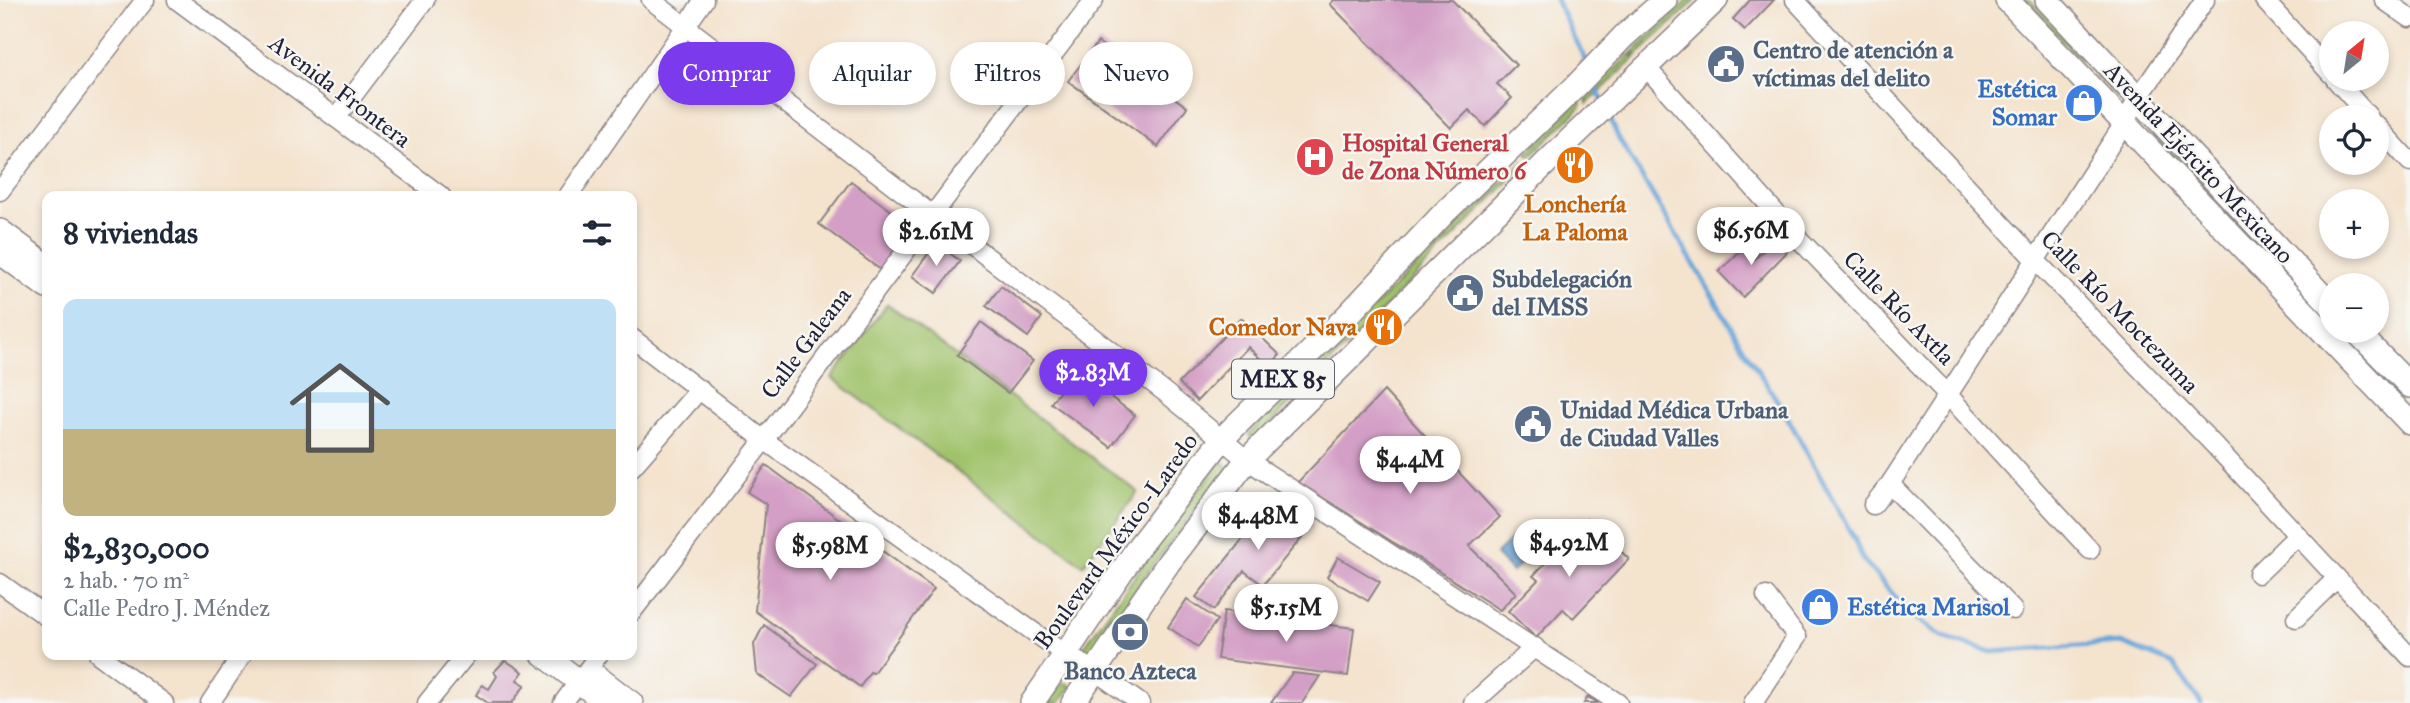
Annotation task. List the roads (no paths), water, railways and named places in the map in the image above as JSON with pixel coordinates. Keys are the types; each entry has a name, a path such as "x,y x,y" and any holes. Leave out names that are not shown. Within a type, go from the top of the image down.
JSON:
{"main road":[{"name":"Boulevard México-Laredo","path":"1032,703 1139,546 1223,438 1347,316 1444,213 1624,36 1665,0"},
{"path":"1642,71 1716,0"},
{"name":"Avenida Ejército Mexicano","path":"2007,0 2319,316"},
{"name":"Avenida Ejército Mexicano","path":"2047,0 2319,292"},
{"name":"MEX 85","path":"1073,703 1170,562 1247,460 1642,71"},
{"path":"0,231 42,262"},
{"path":"0,252 42,282"},
{"name":"Avenida Ejército Mexicano","path":"2343,343 2410,423"},
{"path":"2368,343 2410,387"},
{"path":"561,660 589,669 631,703"},
{"path":"589,669 607,703"}],"street":[{"path":"0,191 145,0"},
{"name":"Avenida Frontera","path":"177,0 434,191"},
{"path":"336,118 425,0"},
{"path":"651,0 1223,438 1247,460 1618,703"},
{"path":"571,191 704,0"},
{"name":"Calle Galeana","path":"637,605 1094,0"},
{"name":"Calle Río Moctezuma","path":"1796,0 2036,261 2216,447 2410,657"},
{"path":"1873,505 1890,484 2036,261 2139,97 2205,0"},
{"path":"2264,0 2319,61"},
{"path":"2384,0 2410,18"},
{"name":"Calle Río Axtla","path":"1642,71 1948,395 2090,550"},
{"path":"2346,91 2359,105"},
{"path":"2389,139 2410,162"},
{"path":"637,342 764,440 1066,655 1095,671 1140,703"},
{"path":"637,461 700,389"},
{"path":"1890,484 2013,610"},
{"path":"2258,574 2298,535"},
{"path":"2296,618 2337,578"},
{"path":"0,583 42,613"},
{"path":"1753,703 1797,637 1766,596"},
{"path":"1473,703 1535,647"},
{"path":"106,660 164,703"},
{"path":"210,703 239,660"},
{"path":"427,703 462,660"},
{"path":"563,703 589,669"}],"water":[{"path":"1527,524 1544,541 1512,572 1496,554"}],"waterway":[{"path":"1556,0 1588,66"},
{"path":"1593,79 1603,102"},
{"path":"1608,114 1618,137 1784,411 1855,540 1863,560 1910,614 1943,637 1992,652 2121,643 2173,664 2201,703"}],"place":[{"name":"Centro de atención a víctimas del delito","path":"1726,64"},
{"name":"Estética Somar","path":"2084,103"},
{"name":"Hospital General de Zona Número 6","path":"1315,157"},
{"name":"Lonchería La Paloma","path":"1575,165"},
{"name":"Subdelegación del IMSS","path":"1465,293"},
{"name":"Comedor Nava","path":"1384,327"},
{"name":"Unidad Médica Urbana de Ciudad Valles","path":"1533,424"},
{"name":"Estética Marisol","path":"1820,607"},
{"name":"Banco Azteca","path":"1130,632"}]}
